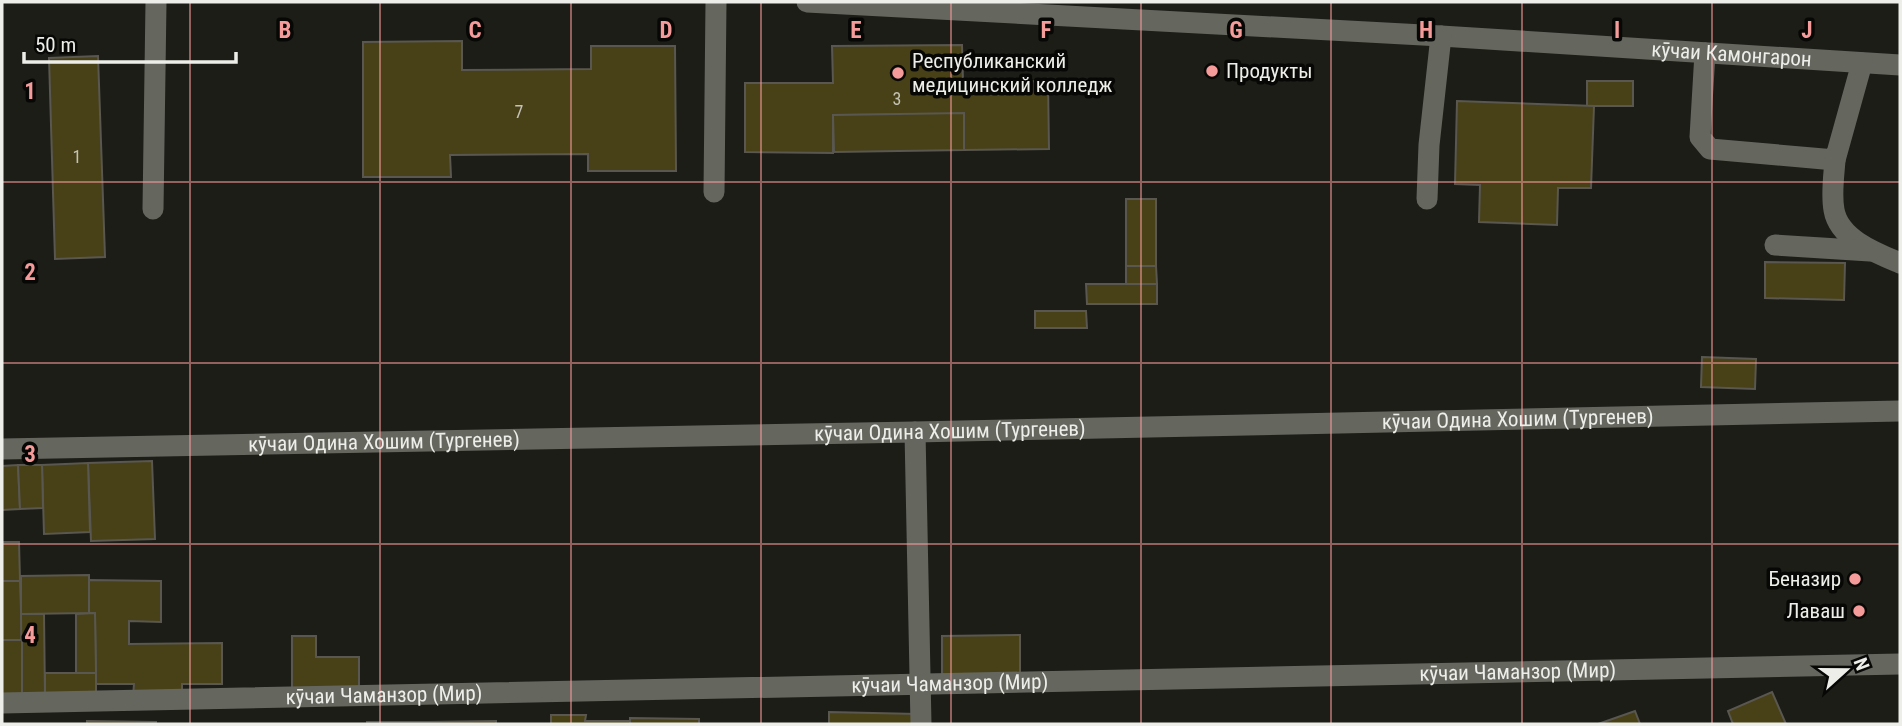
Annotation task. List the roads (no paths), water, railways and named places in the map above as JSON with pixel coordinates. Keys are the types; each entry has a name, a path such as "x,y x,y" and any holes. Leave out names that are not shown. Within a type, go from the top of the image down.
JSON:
{"street":[{"path":"153,209 156,2"},
{"path":"714,192 716,2"},
{"name":"кӯчаи Камонгарон","path":"807,2 1441,36 1900,65"},
{"path":"1427,199 1429,145 1441,36"},
{"path":"1705,53 1699,137 1710,149 1835,160"},
{"path":"1862,63 1835,160 1834,211 1854,241 1900,263"},
{"path":"1775,246 1872,251"},
{"name":"кӯчаи Одина Хошим (Тургенев)","path":"2,449 1900,411"},
{"path":"915,432 921,724"},
{"name":"кӯчаи Чаманзор (Мир)","path":"2,703 1900,664"}],"place":[{"name":"Продукты","path":"1212,71"},
{"name":"Республиканский медицинский колледж","path":"898,73"},
{"name":"Беназир","path":"1855,579"},
{"name":"Лаваш","path":"1859,611"}]}
